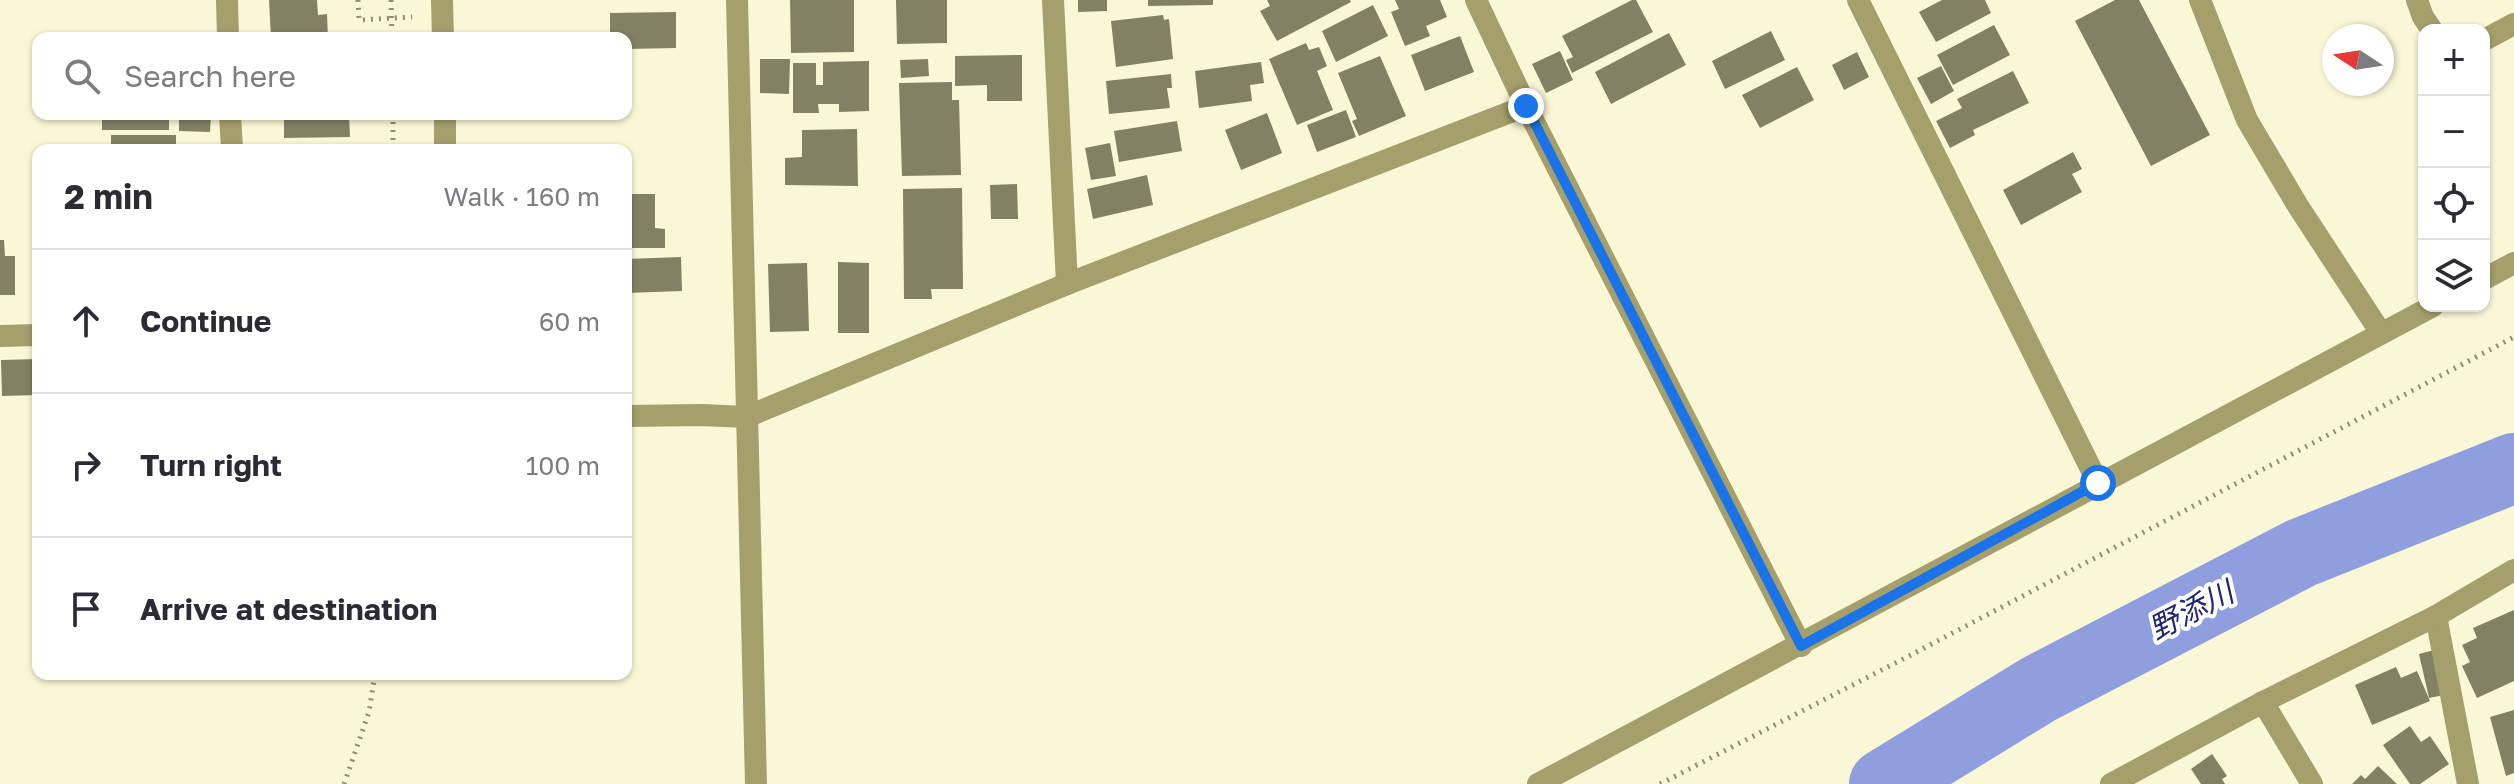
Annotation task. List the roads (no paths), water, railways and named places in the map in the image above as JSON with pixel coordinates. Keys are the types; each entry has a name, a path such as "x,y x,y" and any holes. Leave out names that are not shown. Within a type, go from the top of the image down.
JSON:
{"street":[{"path":"227,0 228,32"},
{"path":"442,0 443,32"},
{"path":"737,0 756,784"},
{"path":"1053,0 1067,284"},
{"path":"1476,0 1526,106 1801,646"},
{"path":"1858,0 2098,483"},
{"path":"2200,0 2247,120 2298,206 2381,333"},
{"path":"2417,0 2428,24"},
{"path":"2490,37 2514,24"},
{"path":"632,416 746,417 1067,284 1526,106"},
{"path":"230,120 232,144"},
{"path":"445,120 445,144"},
{"path":"2490,276 2514,263"},
{"path":"1538,784 2421,312"},
{"path":"0,336 32,335"},
{"path":"2111,784 2263,702 2436,616 2514,570"},
{"path":"2436,616 2468,784"},
{"path":"2263,702 2312,784"}],"waterway":[{"name":"野添川","path":"1884,784 2039,689 2301,553 2514,468"}]}
